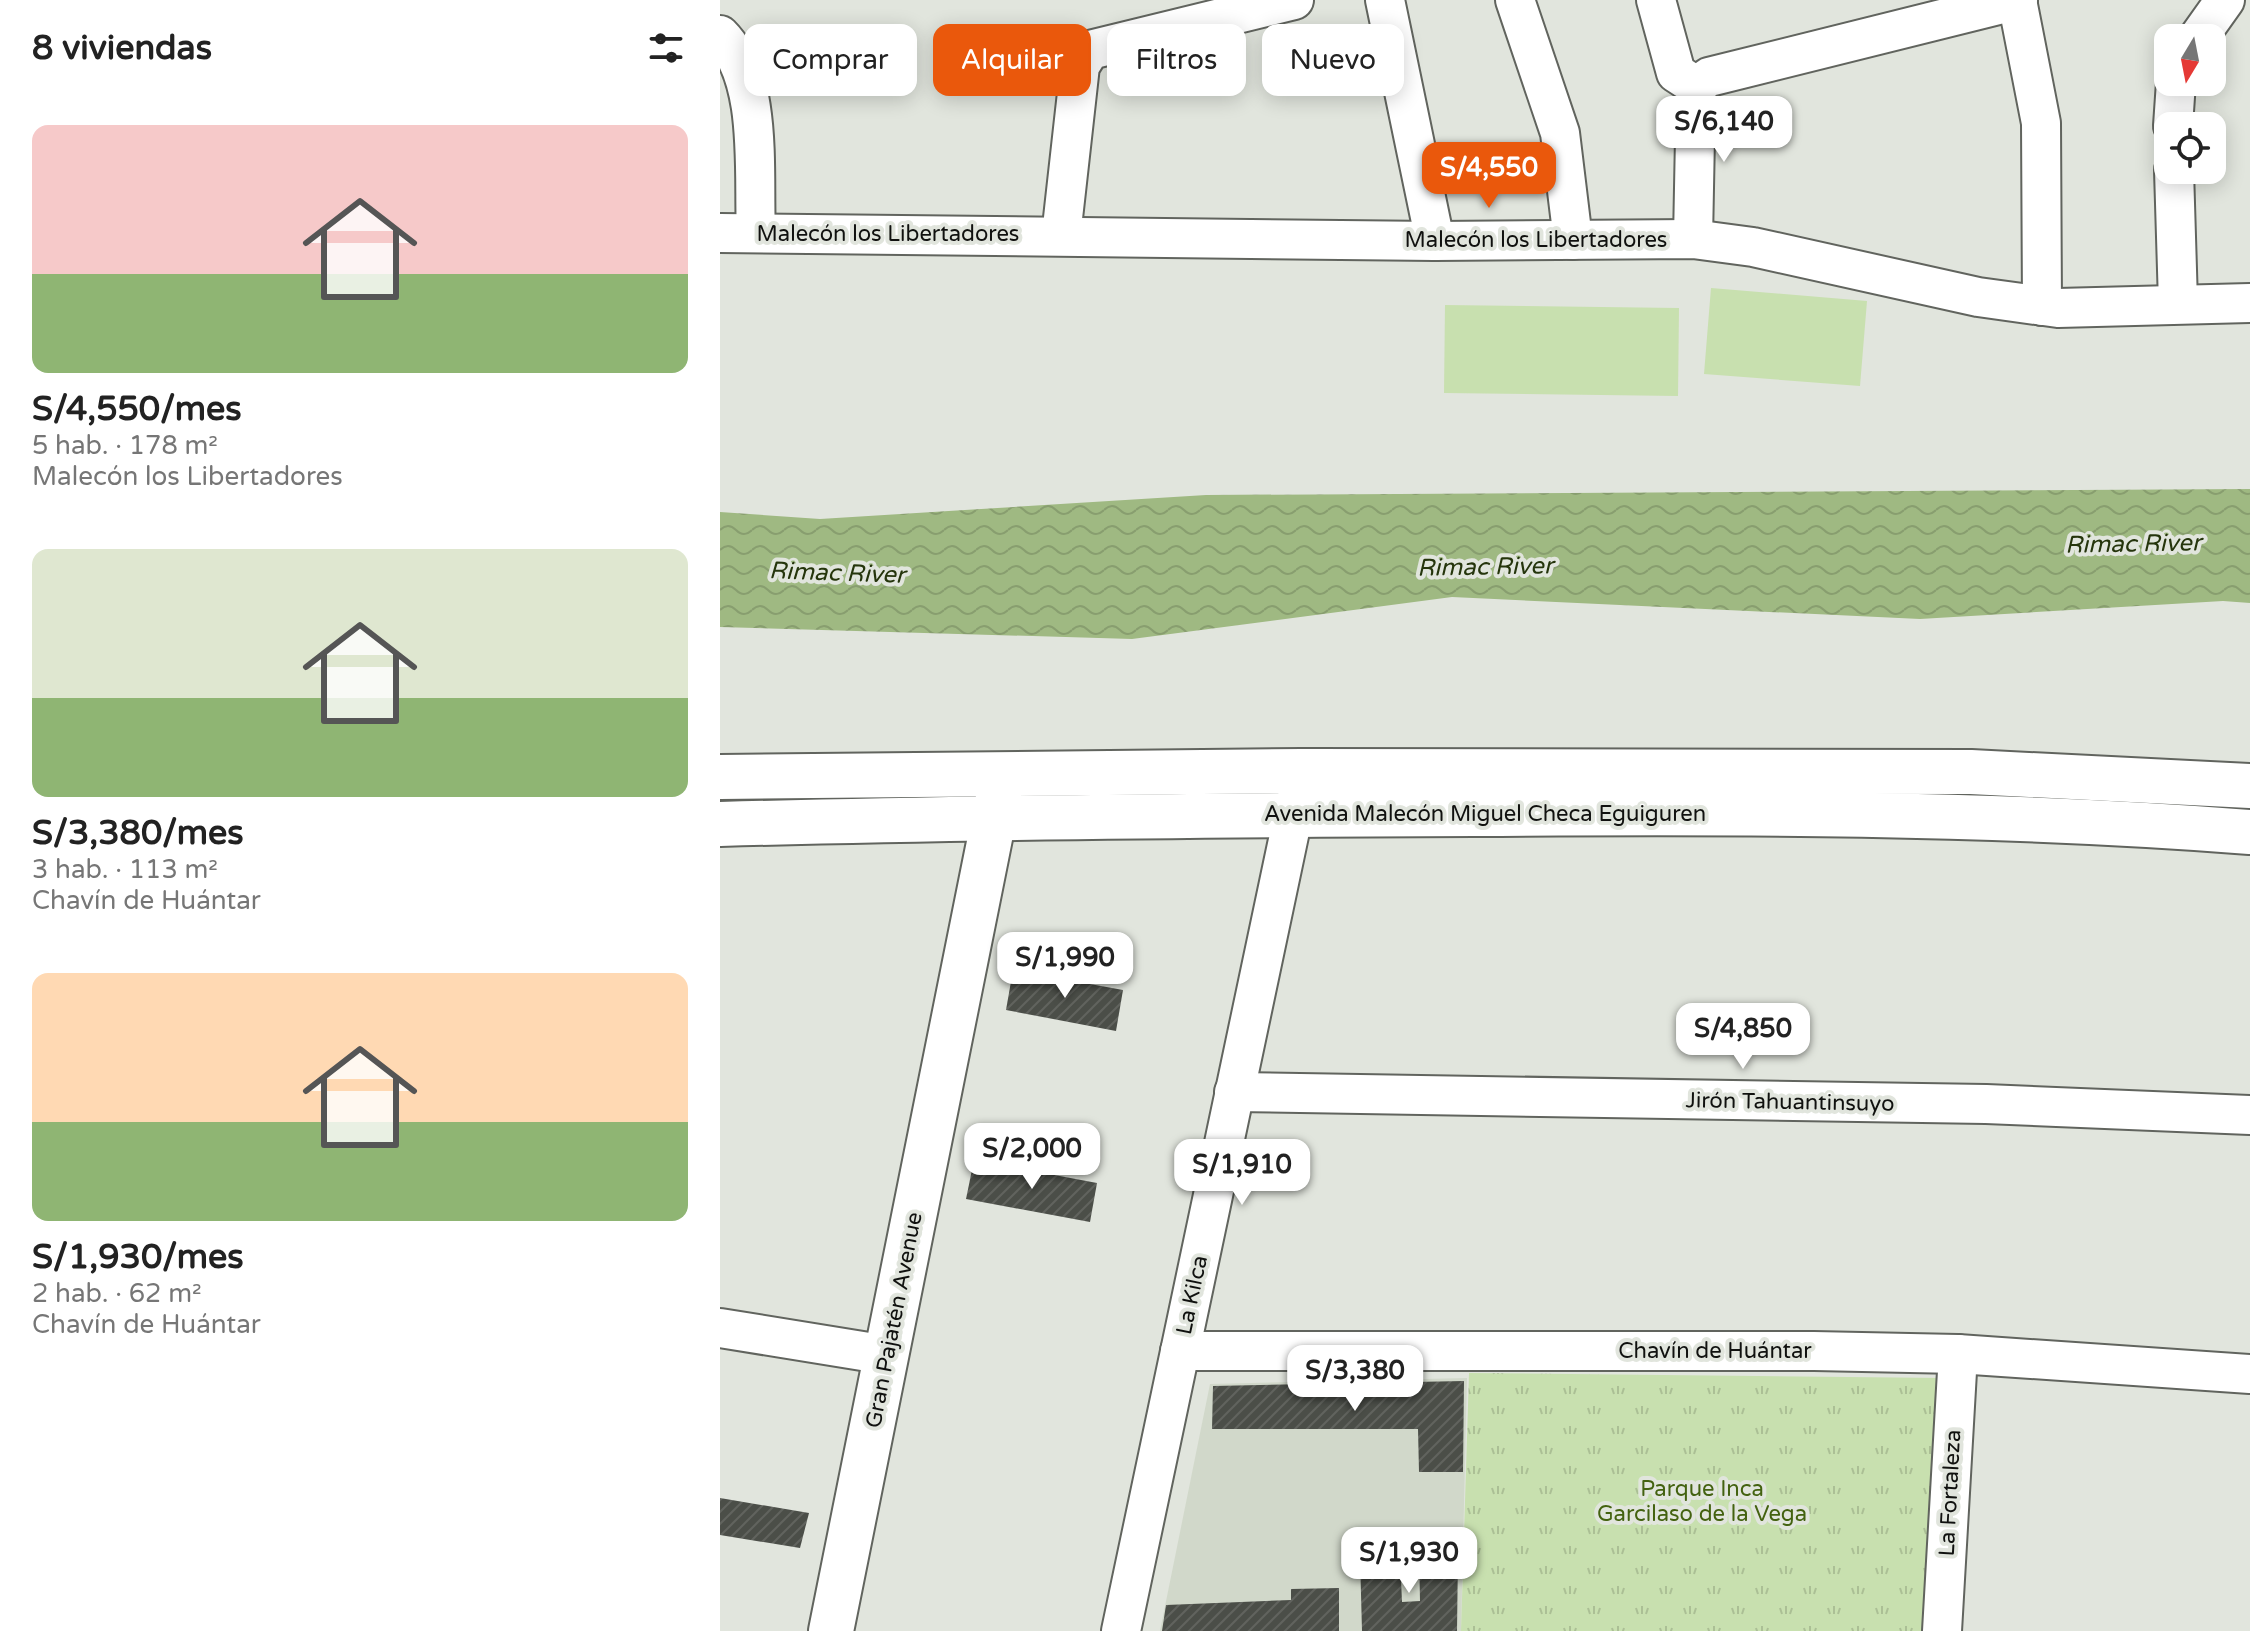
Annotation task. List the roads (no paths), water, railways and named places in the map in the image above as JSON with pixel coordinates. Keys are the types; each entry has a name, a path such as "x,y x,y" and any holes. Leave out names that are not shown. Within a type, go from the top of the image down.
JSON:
{"main road":[{"name":"Avenida Malecón Miguel Checa Eguiguren","path":"720,777 1302,771 1971,772 2250,786"},
{"name":"Gran Pajatén Avenue","path":"836,1630 887,1355 1003,774"},
{"name":"Avenida Malecón Miguel Checa Eguiguren","path":"720,824 994,817 1791,812 2012,818 2250,832"}],"street":[{"path":"1061,236 1080,66 1090,50 1294,0"},
{"path":"1385,0 1435,241"},
{"path":"1515,0 1560,133 1573,240"},
{"path":"1656,0 1676,73 1696,86"},
{"path":"1696,86 1709,77 2018,0 2041,123 2042,306"},
{"path":"2208,24 2225,0"},
{"path":"720,35 743,68 750,98 738,233"},
{"path":"1693,239 1696,86"},
{"path":"2174,184 2178,303"},
{"name":"Malecón los Libertadores","path":"738,233 1435,241 1693,239 1753,247 1978,297 2042,306 2250,303"},
{"name":"La Kilca","path":"1121,1631 1302,771"},
{"name":"Jirón Tahuantinsuyo","path":"1234,1092 1986,1104 2250,1115"},
{"path":"720,1328 887,1355"},
{"name":"Chavín de Huántar","path":"1180,1351 1814,1351 1958,1354 2250,1374"},
{"name":"La Fortaleza","path":"1942,1631 1958,1354"}],"water":[{"name":"Rimac River","path":"2250,489 2250,603 2223,601 1920,619 1452,597 1132,639 720,627 720,512 820,519 1206,495"}],"park label":[{"name":"Parque Inca Garcilaso de la Vega","path":"1702,1502"}]}
